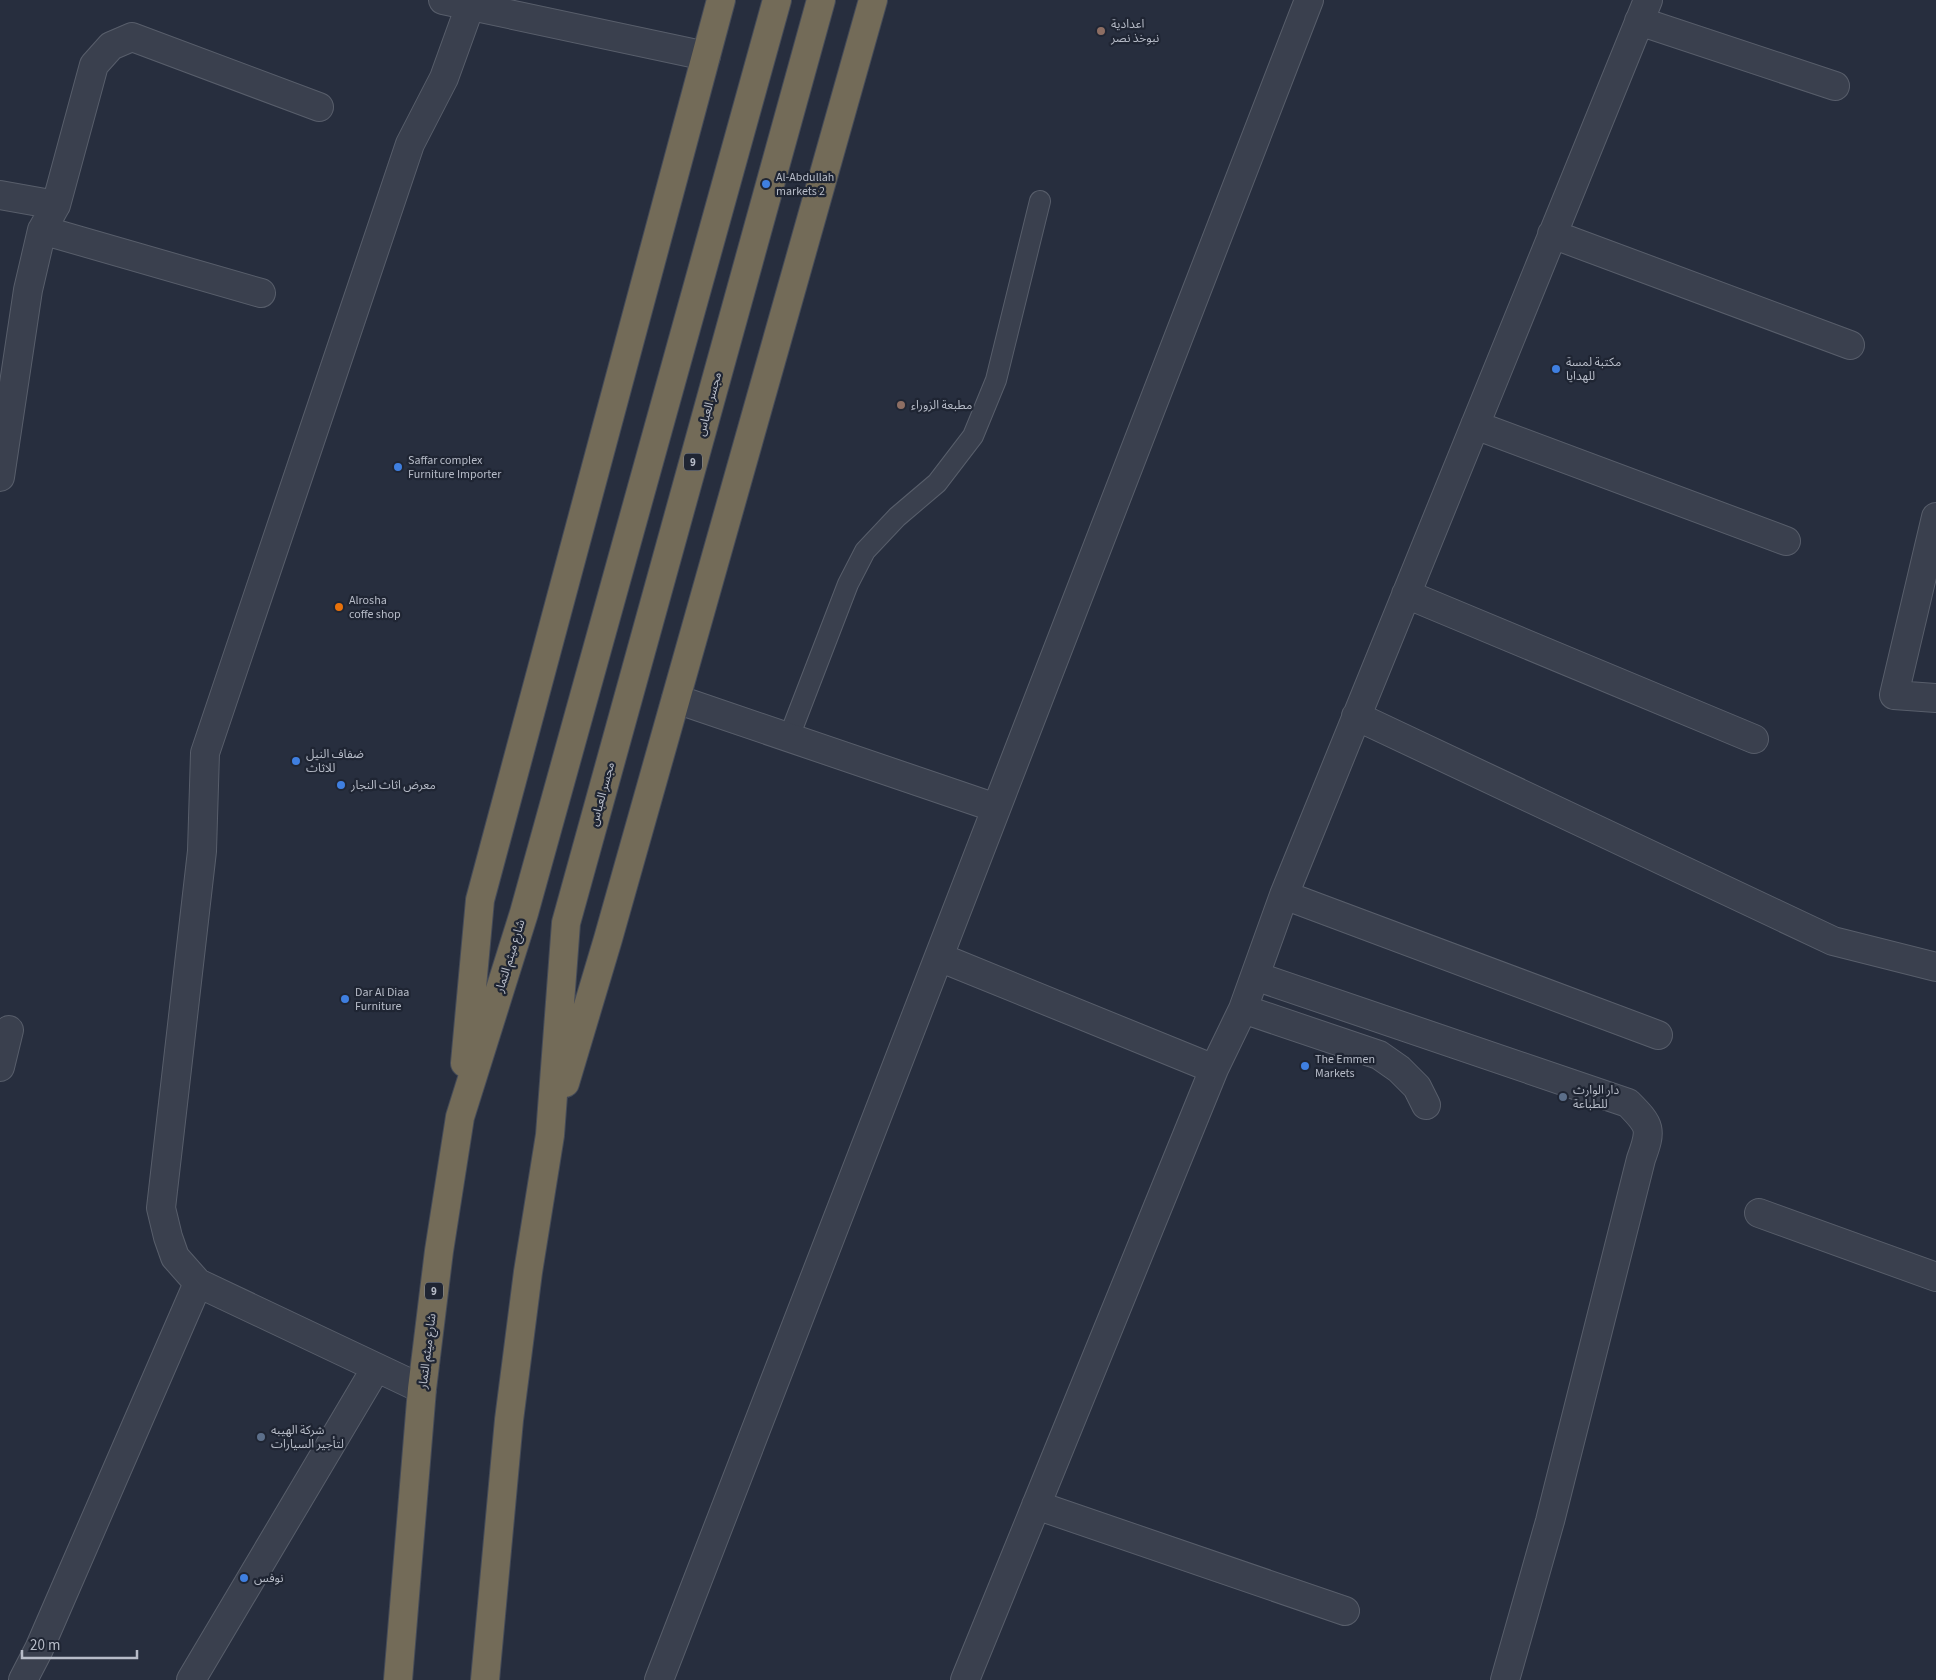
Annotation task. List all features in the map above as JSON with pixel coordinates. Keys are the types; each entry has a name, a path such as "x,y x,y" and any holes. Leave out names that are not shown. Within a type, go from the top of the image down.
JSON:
{"highway":[{"path":"460,1117 480,900 721,0"},
{"name":"شارع ميثم التمار","path":"398,1680 422,1389 439,1252 460,1117 524,913 777,0"},
{"name":"مجسر العباس","path":"550,1135 566,923 821,0"},
{"path":"550,1135 608,939 873,0"},
{"name":"9","path":"485,1680 509,1420 528,1272 550,1135"}],"street":[{"path":"443,0 706,56"},
{"path":"659,1680 1309,0"},
{"path":"422,1389 198,1283 175,1257 161,1208 202,851 205,753 410,144 444,78 470,6"},
{"path":"965,1680 1214,1069 1243,1009 1284,895 1644,10 1835,86"},
{"path":"0,477 28,290 42,230 56,205 94,65 112,46 132,38 319,107"},
{"path":"0,195 56,205"},
{"path":"42,230 261,293"},
{"path":"1552,234 1850,345"},
{"path":"1475,424 1786,541"},
{"path":"1936,517 1894,695 1936,698"},
{"path":"1406,594 1754,739"},
{"path":"676,699 996,808"},
{"path":"1356,716 1833,941 1936,967"},
{"path":"1284,895 1658,1035"},
{"path":"939,957 1214,1069"},
{"path":"1255,976 1628,1103 1644,1119 1649,1137 1641,1159 1550,1521 1506,1680"},
{"path":"1243,1009 1378,1055 1399,1068 1417,1087 1426,1105"},
{"path":"0,1067 9,1030"},
{"path":"1759,1213 1936,1277"},
{"path":"23,1680 39,1649 198,1283"},
{"path":"190,1680 376,1368"},
{"path":"1036,1505 1345,1611"}],"lane":[{"path":"789,737 848,584 865,551 897,517 938,483 972,436 996,380 1040,201"}],"place":[{"name":"اعدادية نبوخذ نصر","path":"1101,31"},
{"name":"Al-Abdullah markets 2","path":"766,184"},
{"name":"مكتبة لمسة للهدايا","path":"1556,369"},
{"name":"مطبعة الزوراء","path":"901,405"},
{"name":"Saffar complex Furniture Importer","path":"398,467"},
{"name":"Alrosha coffe shop","path":"339,607"},
{"name":"ضفاف النيل للاثاث","path":"296,761"},
{"name":"معرض اثاث النجار","path":"341,785"},
{"name":"Dar Al Diaa Furniture","path":"345,999"},
{"name":"The Emmen Markets","path":"1305,1066"},
{"name":"دار الوارث للطباعة","path":"1563,1097"},
{"name":"شركة الهيبه لتأجير السيارات","path":"261,1437"},
{"name":"نوفس","path":"244,1578"}]}
